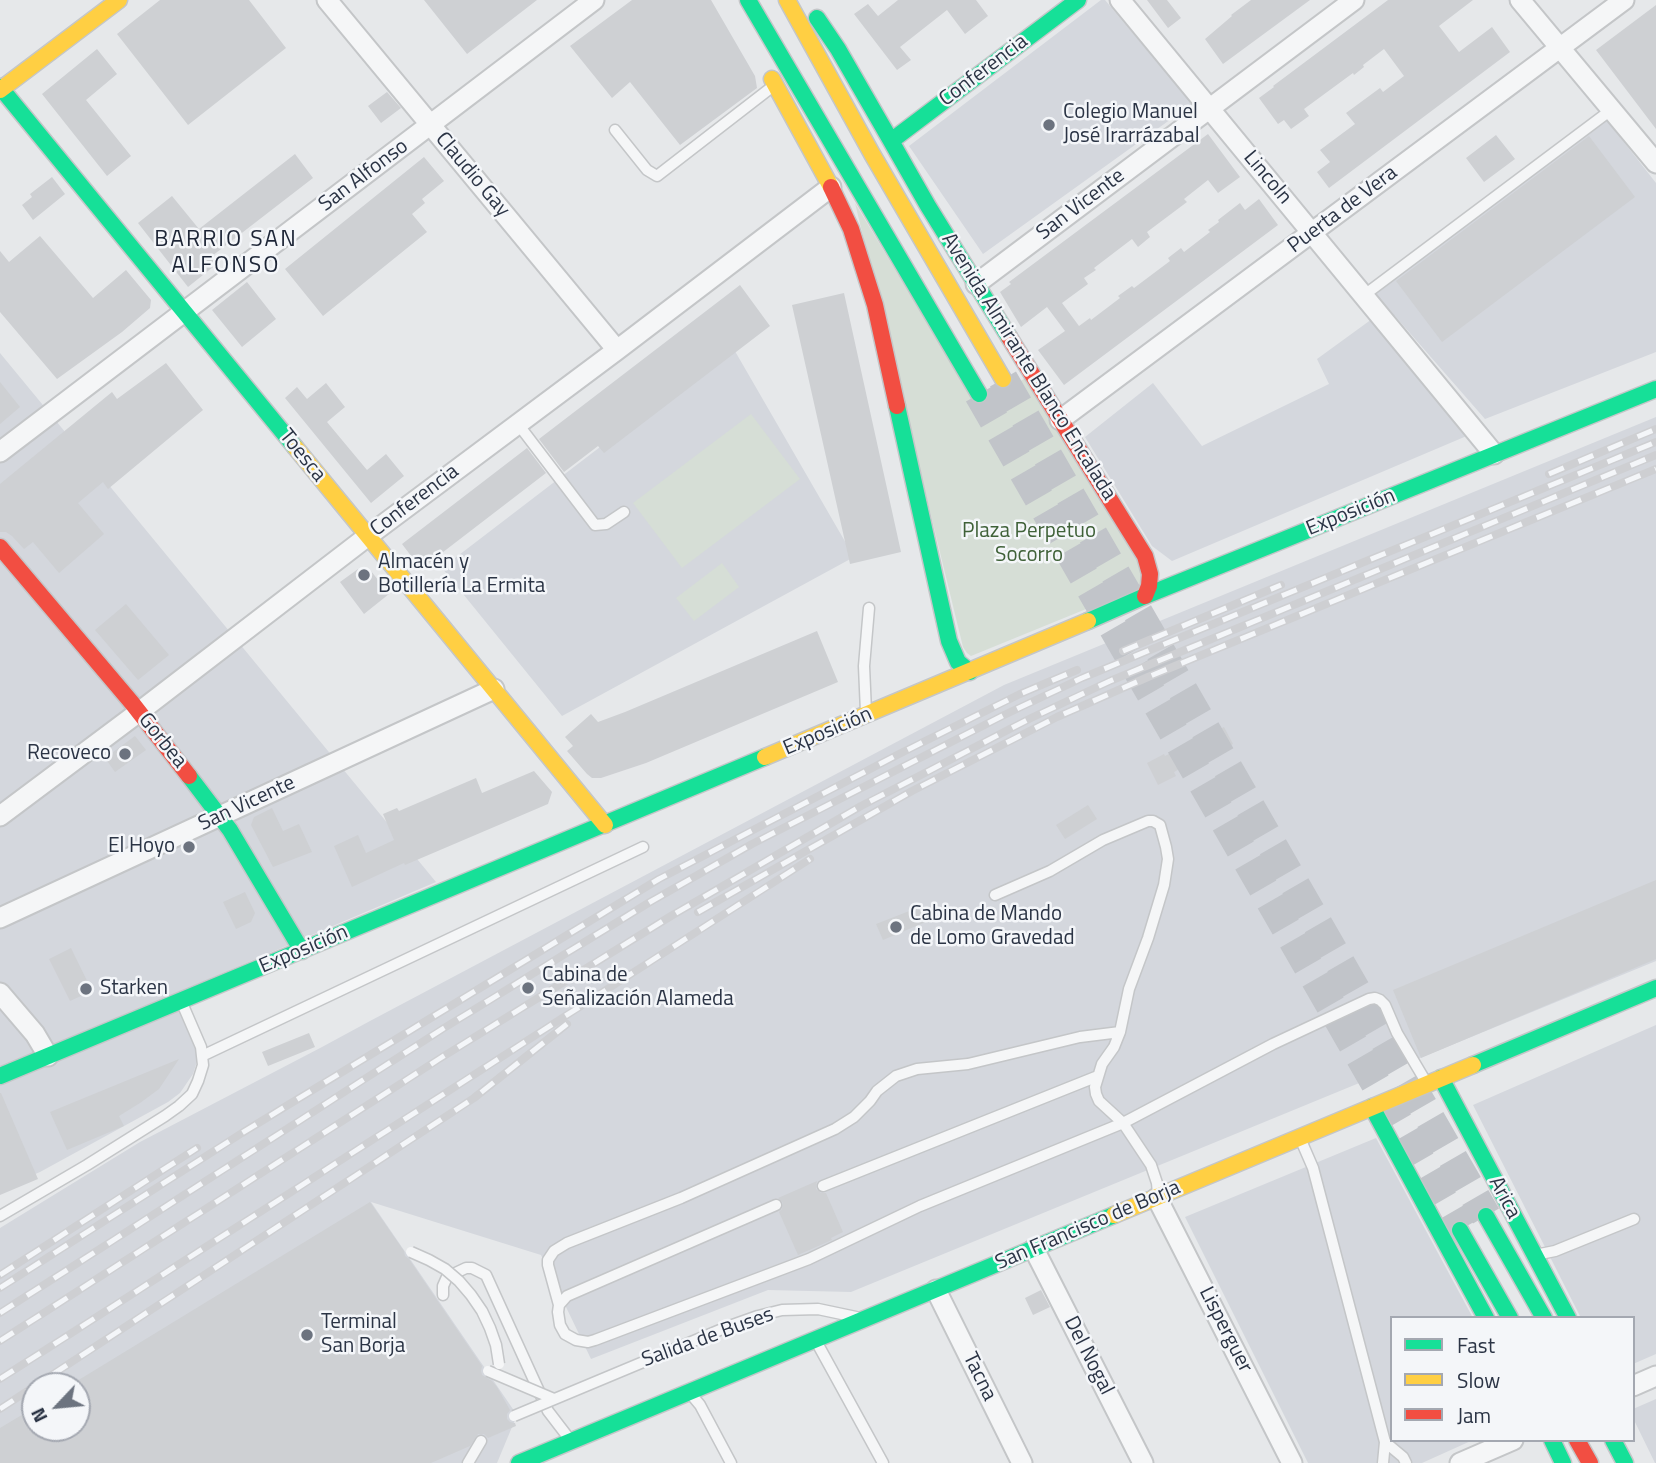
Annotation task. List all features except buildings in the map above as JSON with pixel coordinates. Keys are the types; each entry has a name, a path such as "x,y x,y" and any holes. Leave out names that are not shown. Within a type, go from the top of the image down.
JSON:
{"street":[{"path":"1,89 119,0"},
{"name":"Claudio Gay","path":"327,0 617,350"},
{"name":"San Alfonso","path":"0,453 594,0"},
{"path":"742,0 756,42"},
{"path":"748,0 978,394"},
{"name":"Avenida Almirante Blanco Encalada","path":"788,0 872,154 1003,379"},
{"name":"Avenida Almirante Blanco Encalada","path":"804,0 838,49 928,206 1145,556 1150,575 1145,596"},
{"name":"Conferencia","path":"891,141 1060,5 1077,0"},
{"name":"Lincoln","path":"1120,0 1494,454"},
{"name":"San Vicente","path":"976,284 1354,0"},
{"path":"1520,0 1655,161"},
{"name":"Puerta de Vera","path":"1060,420 1624,0"},
{"path":"765,64 851,229 875,306 949,641 958,662 970,672"},
{"name":"Toesca","path":"1,89 605,825"},
{"name":"Conferencia","path":"0,816 831,187"},
{"name":"Exposición","path":"0,1076 866,716 1145,596 1656,389"},
{"name":"Gorbea","path":"0,547 139,712 220,817 302,951"},
{"name":"San Vicente","path":"0,918 494,690"},
{"name":"San Francisco de Borja","path":"519,1463 554,1457 571,1441 1656,988"},
{"path":"0,993 35,1034 48,1056"},
{"name":"Arica","path":"1434,1081 1535,1255 1567,1316"},
{"path":"1371,1107 1485,1316"},
{"name":"Lisperguer","path":"1157,1198 1292,1463"},
{"name":"Arica","path":"1486,1216 1543,1316"},
{"path":"1460,1230 1509,1316"},
{"name":"Del Nogal","path":"1034,1249 1143,1463"},
{"name":"Tacna","path":"936,1290 1022,1463"},
{"path":"1635,1385 1656,1376"},
{"path":"1460,1463 1508,1442"},
{"path":"1553,1442 1563,1463"},
{"path":"1578,1442 1590,1463"},
{"path":"1613,1442 1625,1463"}],"lane":[{"path":"615,130 647,170 657,176 775,85"},
{"path":"1363,296 1611,110"},
{"path":"518,424 595,525 606,524 624,512"},
{"path":"866,716 864,666 869,608"},
{"path":"995,895 1049,871 1103,840 1148,821 1160,825 1167,847 1166,877 1129,989 1120,1032 1114,1047 1102,1064 1096,1087 1099,1101 1123,1123 1151,1165 1157,1182 1157,1198"},
{"path":"202,1056 643,847"},
{"path":"1120,1032 1080,1037 968,1064 917,1069 896,1076 877,1091 854,1117 835,1129 681,1198 568,1243 550,1255 548,1265 559,1305 558,1318 565,1334 576,1340 595,1340 809,1259 920,1206 1123,1123 1273,1044 1369,999 1380,1000 1385,1005 1397,1033 1434,1081"},
{"path":"0,1216 180,1106 191,1094 203,1065 196,1032 181,1001"},
{"path":"823,1186 1098,1076"},
{"path":"1299,1137 1313,1168 1385,1442 1383,1463"},
{"path":"559,1305 572,1293 776,1205"},
{"path":"1535,1255 1555,1251 1634,1219"},
{"path":"411,1252 445,1269 471,1295 490,1328 499,1364"},
{"path":"443,1294 447,1278 466,1268 486,1275 548,1411 571,1441"},
{"name":"Salida de Buses","path":"514,1416 758,1316 782,1310 818,1309 867,1319"},
{"path":"816,1340 883,1463"},
{"path":"488,1371 554,1399"},
{"path":"690,1392 700,1405 731,1463"},
{"path":"468,1463 481,1441"},
{"path":"1385,1442 1403,1457 1406,1463"}],"shaded area":[{"name":"Colegio Manuel José Irarrázabal","path":"1101,0 1105,0 1192,104 983,254 909,146"},
{"path":"1605,118 1656,183 1656,352 1485,419 1374,292"},
{"path":"1372,319 1469,435 1172,561 1152,546 1085,437 1153,383 1202,446 1329,384 1317,359"},
{"path":"732,346 854,557 562,716 442,568"},
{"path":"0,353 436,882 176,993 199,1055 193,1074 180,1093 40,1172 0,1189"},
{"path":"1656,417 1656,961 851,1292 768,1290 591,1359 541,1255 371,1202 517,1415 497,1463 0,1463 0,1228 140,1142 1004,685"},
{"path":"1656,1025 1656,1354 1635,1363 1635,1316 1580,1316 1473,1105"},
{"path":"1376,1138 1472,1316 1390,1316 1390,1442 1469,1442 1422,1463 1308,1463 1185,1217"},
{"path":"1656,1399 1656,1463 1635,1422 1635,1408"}],"green space":[{"name":"Plaza Perpetuo Socorro","path":"855,203 978,407 1027,377 1145,565 1140,587 971,656 967,653 963,647"},
{"path":"751,414 800,479 682,568 633,503"},
{"path":"722,563 739,587 694,621 676,598"}],"tunnel":[{"path":"1003,379 1486,1216"},
{"path":"979,394 1460,1230"}],"railway":[{"path":"1549,474 1656,429"},
{"path":"0,1313 444,1028 650,902 752,844 1082,678 1656,442"},
{"path":"0,1341 439,1059 671,916 861,806 1031,718 1110,681 1656,455"},
{"path":"698,912 912,791 1057,717 1148,677 1656,469"},
{"path":"1123,651 1281,585"},
{"path":"0,1288 242,1133 659,879 899,754 1020,694 1077,670"},
{"path":"0,1379 810,859"},
{"path":"0,1409 474,1098 567,1024"},
{"path":"0,1275 197,1148"}],"traffic: fast":[{"path":"748,0 979,394"},
{"path":"1009,337 891,141 1078,0"},
{"path":"817,18 891,141"},
{"path":"0,87 295,447"},
{"path":"1088,621 1656,389"},
{"path":"897,406 949,641 958,662 970,672"},
{"path":"0,1076 765,757"},
{"path":"189,776 230,830 302,951"},
{"path":"1473,1065 1656,988"},
{"path":"1441,1078 1567,1316"},
{"path":"1372,1107 1485,1316"},
{"path":"519,1463 1114,1215"},
{"path":"1486,1216 1543,1316"},
{"path":"1460,1230 1509,1316"},
{"path":"1553,1442 1563,1463"},
{"path":"1614,1442 1625,1463"}],"traffic: slow":[{"path":"0,90 119,0"},
{"path":"787,0 872,154 1003,379"},
{"path":"772,79 831,187"},
{"path":"295,447 605,825"},
{"path":"765,757 1088,621"},
{"path":"1114,1215 1473,1065"}],"traffic: jam":[{"path":"831,187 851,229 875,305 897,406"},
{"path":"1009,337 1145,556 1150,574 1145,596"},
{"path":"0,547 132,703 189,776"},
{"path":"1578,1442 1590,1463"}],"place":[{"name":"Colegio Manuel José Irarrázabal","path":"1049,125"},
{"name":"Almacén y Botillería La Ermita","path":"364,575"},
{"name":"Recoveco","path":"125,754"},
{"name":"El Hoyo","path":"189,847"},
{"name":"Cabina de Mando de Lomo Gravedad","path":"896,927"},
{"name":"Cabina de Señalización Alameda","path":"528,988"},
{"name":"Starken","path":"86,989"},
{"name":"Terminal San Borja","path":"307,1335"}],"district":[{"name":"BARRIO SAN ALFONSO","path":"226,253"}]}
